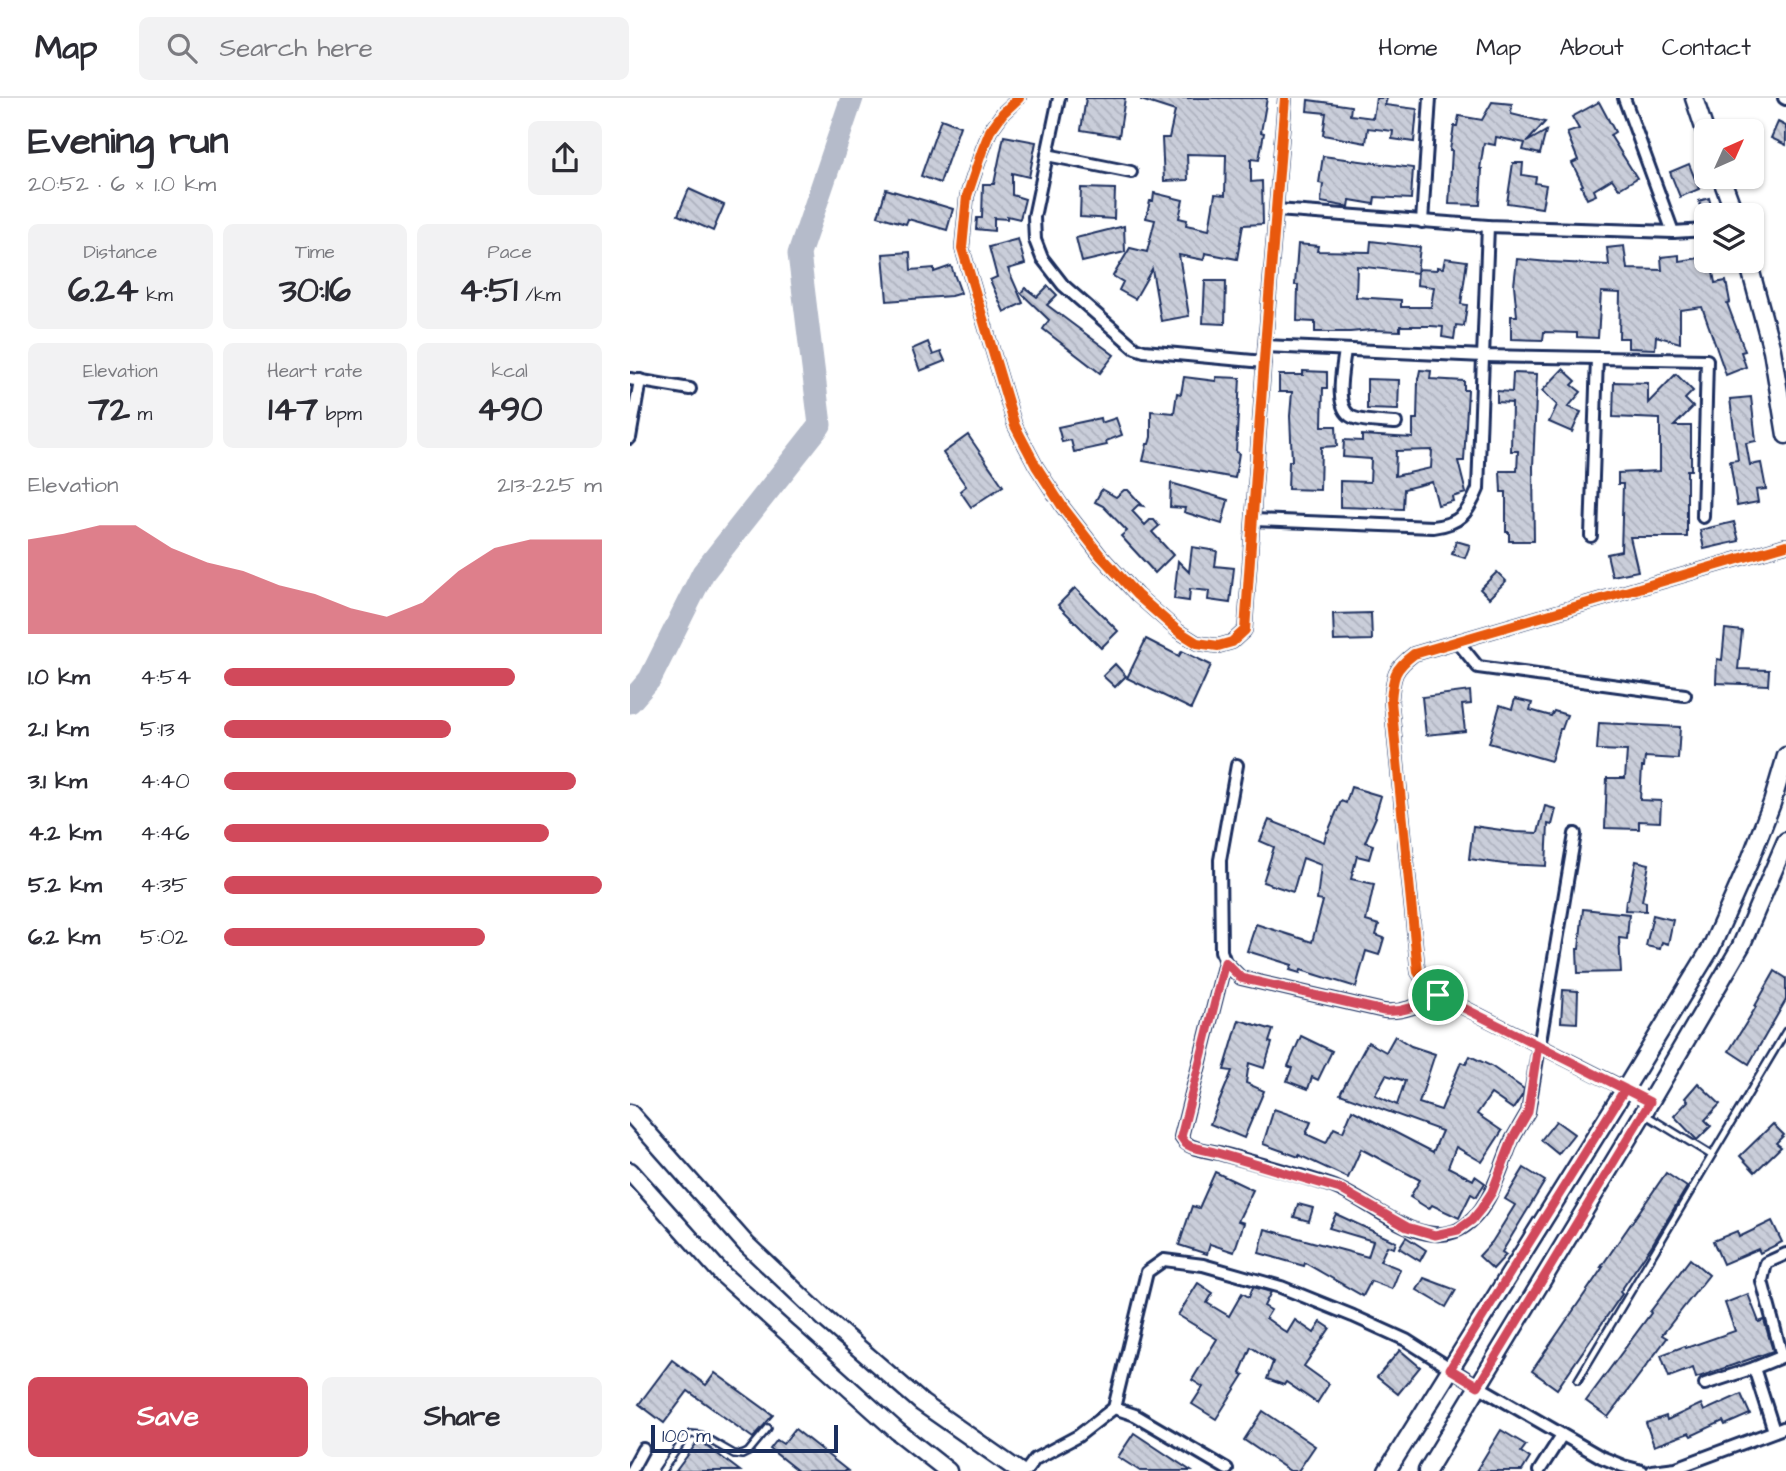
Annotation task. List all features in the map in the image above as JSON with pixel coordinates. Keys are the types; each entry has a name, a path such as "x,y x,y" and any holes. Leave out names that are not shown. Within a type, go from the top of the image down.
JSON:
{"street":[{"path":"1019,98 1003,113 990,131 982,150 967,196 962,248 1015,426 1036,466 1081,531 1128,585 1178,631 1197,643 1218,646 1232,642 1245,630 1285,98"},
{"path":"1059,98 1034,217 1035,240 1042,258 1063,285 1135,348 1264,362"},
{"path":"1422,222 1430,98"},
{"path":"1624,98 1673,232"},
{"path":"1694,98 1701,119"},
{"path":"1048,155 1131,172"},
{"path":"1277,210 1489,226 1694,231"},
{"path":"1253,520 1433,527 1449,525 1461,518 1471,506 1478,489 1489,226"},
{"path":"1751,273 1772,350 1786,435"},
{"path":"1265,346 1484,356 1707,360 1703,517"},
{"path":"1345,349 1341,396 1347,413 1354,418 1396,423"},
{"path":"1591,536 1598,358"},
{"path":"630,438 635,379 690,389"},
{"path":"1646,1108 1625,1089 1438,995 1418,972 1391,701 1392,681 1400,664 1414,654 1786,545"},
{"path":"1457,641 1478,667 1685,695"},
{"path":"1387,1471 1711,948 1750,860 1772,803 1786,756"},
{"path":"1237,765 1220,860 1221,951 1225,962 1241,978 1384,1011 1406,1010 1438,995"},
{"path":"1225,962 1181,1137 1186,1144 1340,1189 1407,1227 1435,1235 1458,1230 1472,1220 1492,1192 1513,1138 1528,1112 1575,834"},
{"path":"1427,1471 1741,946 1786,841"},
{"path":"630,1112 746,1244 824,1318 922,1403 1019,1471"},
{"path":"630,1171 722,1274 897,1431 948,1471"},
{"path":"1704,1384 1784,1356 1762,1281 1766,1263 1786,1254"},
{"path":"1026,1471 1035,1459 1078,1436 1114,1408 1147,1272 1164,1260 1203,1265 1281,1287 1353,1316 1406,1340 1478,1386 1601,1457 1642,1471"},
{"path":"1754,1368 1774,1431"},
{"path":"1114,1408 1135,1415 1227,1469"},
{"path":"1652,1471 1676,1468 1786,1427"},
{"path":"1539,1471 1562,1435"},
{"path":"631,1471 643,1450"}],"lane":[{"path":"1578,1380 1786,1031"},
{"path":"1646,1108 1711,1156"},
{"path":"662,1471 684,1439 691,1434 701,1435 734,1454 742,1455 748,1452 768,1427"}],"building":[{"path":"1086,98 1125,98 1119,136 1081,130"},
{"path":"1141,98 1267,98 1259,160 1251,159 1251,182 1262,181 1263,224 1243,225 1237,259 1205,253 1204,260 1179,255 1189,316 1161,321 1152,269 1135,299 1119,290 1123,282 1113,276 1130,248 1147,252 1155,220 1146,218 1154,193 1183,200 1179,218 1187,220 1186,225 1209,230 1215,194 1225,195 1226,155 1187,154 1188,180 1164,181 1162,138 1169,138 1175,111"},
{"path":"1376,98 1387,98 1385,105 1417,109 1414,142 1392,139 1393,131 1368,128 1366,143 1323,135 1326,113 1307,111 1308,100 1351,106 1350,115 1373,118"},
{"path":"1492,102 1512,104 1511,114 1545,122 1527,142 1546,131 1540,154 1523,150 1525,143 1496,137 1495,145 1484,143 1480,169 1480,205 1449,204 1450,150 1454,126 1457,126 1459,116 1482,120"},
{"path":"1599,102 1615,132 1610,135 1637,178 1619,189 1612,179 1594,190 1596,195 1587,199 1572,163 1578,160 1567,133 1579,129 1572,117"},
{"path":"941,119 960,126 940,183 921,176"},
{"path":"1778,122 1786,126 1786,145 1771,138"},
{"path":"1004,136 1036,142 1029,177 1012,173 1012,195 1025,199 1020,219 1007,216 1007,219 994,218 994,231 976,229 977,218 982,218 983,184 994,184"},
{"path":"1323,156 1413,168 1411,199 1375,197 1374,204 1350,200 1349,207 1321,202 1323,184 1319,183"},
{"path":"1513,163 1523,163 1522,175 1536,177 1535,183 1546,185 1542,208 1507,203"},
{"path":"1689,164 1694,176 1694,189 1699,189 1680,197 1670,172"},
{"path":"1081,188 1115,189 1114,219 1080,217"},
{"path":"689,189 724,205 713,231 678,215"},
{"path":"886,189 953,209 947,230 908,219 906,224 878,216"},
{"path":"1709,198 1710,203 1700,203"},
{"path":"1124,226 1125,252 1082,262 1076,238"},
{"path":"1018,239 1025,264 1008,269 1023,303 1004,312 990,280 997,277 989,247"},
{"path":"1371,241 1420,247 1417,273 1357,266 1356,297 1401,300 1401,307 1431,307 1434,287 1417,285 1418,269 1443,268 1445,258 1467,261 1461,304 1467,305 1464,326 1456,325 1454,339 1442,337 1443,327 1400,326 1400,331 1315,332 1315,322 1297,321 1298,285 1295,285 1298,244 1318,246 1317,251 1370,252"},
{"path":"1624,246 1627,269 1662,270 1661,257 1679,255 1679,261 1694,259 1694,273 1713,273 1715,283 1726,281 1730,302 1727,303 1745,351 1741,352 1746,367 1726,375 1702,307 1680,310 1680,343 1656,336 1655,349 1628,348 1628,338 1619,338 1620,293 1601,292 1598,338 1577,337 1577,333 1544,332 1543,340 1511,339 1511,316 1517,316 1514,285 1517,259 1609,265 1607,248"},
{"path":"910,252 911,270 934,268 934,272 951,266 961,293 887,301 883,254"},
{"path":"1205,281 1226,281 1225,324 1203,323"},
{"path":"1048,286 1057,295 1047,305 1114,355 1100,373 1043,329 1049,320 1021,293 1025,288 1037,297"},
{"path":"928,342 933,355 941,352 945,361 920,371 912,349"},
{"path":"1563,369 1576,381 1572,385 1581,392 1568,407 1581,412 1572,432 1549,422 1557,405 1542,391"},
{"path":"1420,370 1431,371 1430,379 1464,381 1464,390 1468,390 1464,461 1458,461 1466,493 1452,497 1453,501 1438,505 1432,482 1404,489 1403,509 1340,507 1340,481 1370,482 1371,459 1343,457 1344,440 1362,441 1362,435 1413,438 1413,419 1417,419","holes":["1432,450 1431,468 1395,476 1396,451"]},
{"path":"1303,371 1327,372 1327,388 1323,388 1322,426 1336,426 1337,446 1321,447 1320,490 1288,489 1289,461 1292,461 1292,392 1279,392 1279,375 1303,375"},
{"path":"1513,373 1537,374 1533,467 1534,541 1509,541 1509,532 1506,532 1506,492 1501,492 1500,471 1517,471 1518,451 1511,451 1512,403 1497,402 1497,391 1512,392"},
{"path":"1676,374 1693,391 1685,399 1693,407 1674,426 1691,426 1691,470 1687,470 1687,537 1630,537 1638,571 1612,576 1607,554 1621,551 1623,484 1618,484 1618,473 1660,471 1660,419 1613,417 1614,382 1648,383 1648,403"},
{"path":"1184,377 1216,381 1216,377 1240,378 1236,452 1239,453 1235,478 1143,461 1151,437 1151,411 1174,413 1177,393 1181,394"},
{"path":"1367,379 1399,380 1398,410 1367,409"},
{"path":"1751,397 1756,441 1746,443 1750,465 1761,463 1766,489 1756,490 1758,502 1737,506 1730,461 1738,460 1730,399"},
{"path":"1100,418 1101,423 1116,418 1122,435 1106,441 1107,445 1074,452 1071,440 1062,442 1058,427"},
{"path":"968,435 1003,486 971,507 960,491 966,486 943,453"},
{"path":"1171,483 1228,500 1222,524 1184,512 1185,508 1170,507"},
{"path":"1102,489 1116,497 1128,490 1143,506 1138,505 1132,511 1145,525 1154,520 1159,526 1152,532 1173,555 1155,573 1121,536 1127,531 1103,506 1095,502"},
{"path":"1734,522 1739,541 1704,549 1700,530"},
{"path":"1456,541 1470,545 1465,558 1452,554"},
{"path":"1192,547 1217,551 1215,566 1234,568 1230,603 1208,600 1209,591 1190,589 1189,601 1174,599 1178,561 1189,572"},
{"path":"1497,572 1506,581 1489,598 1480,589"},
{"path":"1075,588 1118,631 1101,648 1058,605"},
{"path":"1371,613 1372,640 1334,641 1333,614"},
{"path":"1725,629 1742,631 1738,669 1769,670 1768,685 1716,683 1717,659 1722,660"},
{"path":"1146,639 1179,656 1182,651 1211,665 1191,709 1127,678"},
{"path":"1115,664 1126,676 1115,687 1103,676"},
{"path":"1470,691 1471,704 1462,705 1465,731 1426,735 1422,697"},
{"path":"1515,699 1532,703 1530,710 1551,716 1554,711 1567,715 1551,761 1489,743 1500,705 1512,709"},
{"path":"1599,723 1680,727 1678,759 1645,757 1642,767 1640,800 1661,801 1660,822 1639,821 1639,829 1605,828 1607,778 1625,778 1627,751 1597,750"},
{"path":"1351,787 1381,796 1376,817 1365,842 1373,845 1369,859 1357,856 1351,879 1374,884 1366,921 1379,925 1376,935 1384,938 1379,955 1366,951 1356,987 1301,970 1300,973 1290,970 1292,965 1247,951 1256,924 1312,942 1323,901 1317,900 1321,865 1303,858 1293,892 1263,882 1274,847 1260,841 1269,820 1324,842 1341,801 1346,803"},
{"path":"1545,806 1556,809 1552,825 1548,824 1546,866 1469,859 1473,826 1538,833"},
{"path":"1636,861 1649,864 1642,901 1646,902 1646,911 1625,910"},
{"path":"1583,909 1629,914 1627,939 1619,938 1621,972 1578,973 1577,949"},
{"path":"1653,915 1673,920 1668,944 1662,942 1660,949 1646,946"},
{"path":"1775,971 1786,978 1786,1000 1749,1064 1729,1051"},
{"path":"1563,990 1578,991 1577,1023 1561,1022"},
{"path":"1239,1020 1273,1030 1264,1068 1249,1063 1246,1083 1264,1091 1244,1138 1210,1124 1232,1071 1224,1070"},
{"path":"1301,1036 1332,1051 1318,1080 1312,1077 1308,1089 1287,1081 1292,1068 1288,1066"},
{"path":"1395,1036 1411,1046 1435,1054 1419,1103 1441,1110 1461,1062 1466,1064 1470,1056 1491,1066 1524,1089 1513,1109 1491,1094 1477,1114 1502,1131 1482,1162 1456,1147 1448,1167 1473,1180 1475,1176 1485,1183 1476,1197 1471,1194 1459,1218 1432,1205 1429,1209 1410,1197 1420,1180 1361,1149 1348,1178 1299,1155 1263,1144 1274,1109 1311,1122 1306,1134 1326,1143 1334,1128 1343,1132 1352,1110 1433,1152 1442,1131 1340,1094 1368,1042 1386,1052","holes":["1386,1075 1405,1081 1397,1105 1375,1095"]},
{"path":"1698,1083 1720,1104 1705,1120 1711,1126 1697,1140 1674,1116 1688,1101 1685,1098"},
{"path":"1556,1121 1574,1134 1558,1154 1541,1140"},
{"path":"1773,1124 1784,1135 1776,1143 1781,1147 1755,1172 1740,1156"},
{"path":"1524,1168 1545,1181 1502,1252 1506,1255 1493,1269 1479,1256 1492,1242 1515,1205 1505,1199"},
{"path":"1215,1172 1253,1190 1238,1221 1244,1223 1234,1252 1210,1244 1207,1254 1179,1245 1192,1206 1199,1208"},
{"path":"1666,1173 1687,1187 1620,1292 1622,1294 1557,1389 1532,1371"},
{"path":"1298,1204 1313,1208 1309,1221 1294,1217"},
{"path":"1336,1214 1396,1242 1394,1248 1387,1246 1380,1261 1400,1269 1392,1289 1371,1281 1363,1296 1305,1263 1304,1266 1259,1253 1265,1229 1368,1257 1373,1241 1329,1228"},
{"path":"1772,1221 1782,1242 1760,1253 1758,1249 1723,1264 1713,1241 1737,1231 1739,1237"},
{"path":"1406,1237 1426,1250 1420,1261 1399,1248"},
{"path":"1690,1259 1709,1275 1662,1335 1667,1338 1608,1417 1586,1401"},
{"path":"1424,1278 1456,1290 1446,1307 1417,1290"},
{"path":"1198,1283 1213,1293 1207,1303 1229,1316 1242,1293 1249,1297 1253,1287 1271,1292 1264,1306 1271,1310 1266,1318 1287,1333 1295,1320 1314,1333 1321,1322 1330,1328 1304,1366 1329,1384 1317,1403 1286,1382 1284,1385 1267,1379 1273,1362 1251,1347 1240,1373 1244,1375 1216,1419 1192,1404 1203,1387 1192,1380 1217,1339 1178,1315"},
{"path":"1748,1294 1759,1322 1764,1320 1773,1351 1696,1378 1693,1368 1669,1377 1661,1355 1735,1331 1725,1303"},
{"path":"1400,1350 1420,1367 1398,1394 1377,1377"},
{"path":"672,1360 706,1385 715,1373 773,1415 753,1438 688,1391 664,1423 639,1404"},
{"path":"1741,1394 1750,1414 1725,1425 1723,1421 1691,1436 1689,1433 1654,1446 1646,1423 1666,1416 1667,1420 1701,1404 1704,1411"},
{"path":"1263,1411 1315,1446 1298,1471 1290,1471 1244,1440"},
{"path":"795,1429 848,1471 798,1471 770,1449 777,1440 783,1444"},
{"path":"1501,1430 1526,1445 1521,1452 1530,1458 1522,1471 1476,1471"},
{"path":"1134,1433 1191,1471 1140,1471 1118,1457"},
{"path":"699,1440 740,1471 676,1471"}],"waterway":[{"path":"630,702 650,679 703,573 820,425 799,254 852,98"}],"cycle path":[{"path":"1019,98 1003,113 990,131 982,151 967,196 962,248 1015,426 1036,466 1062,506 1100,555 1137,595 1178,631 1197,643 1218,646 1232,642 1245,630 1285,98"},
{"path":"1650,1102 1439,995 1426,984 1418,972 1391,701 1394,679 1398,669 1414,654 1786,545"}],"route":[{"path":"1438,995 1406,1010 1384,1011 1241,978 1225,962 1181,1137 1192,1147 1340,1189 1407,1227 1435,1235 1458,1230 1472,1220 1492,1192 1513,1138 1528,1112 1538,1045 1625,1089 1650,1102 1478,1386 1450,1369 1625,1089 1438,995"}]}
